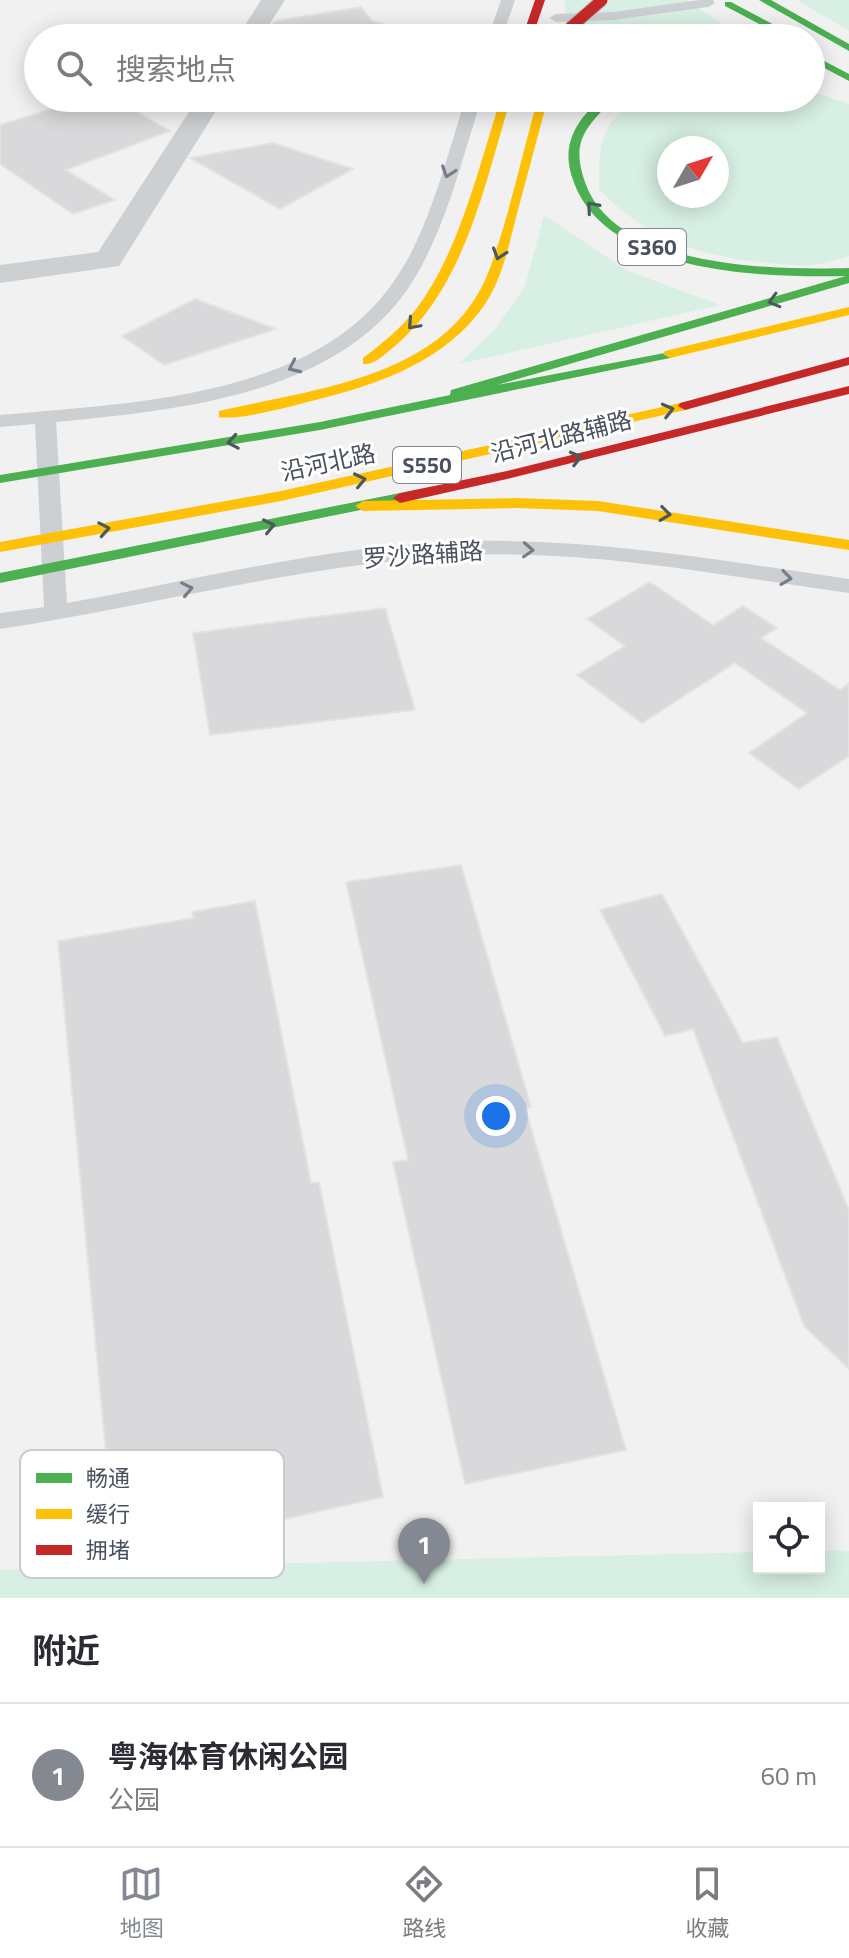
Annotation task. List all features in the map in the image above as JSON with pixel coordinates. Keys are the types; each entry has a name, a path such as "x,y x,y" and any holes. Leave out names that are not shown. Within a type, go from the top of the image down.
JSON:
{"main road":[{"path":"532,24 540,0"},
{"path":"574,24 602,0"},
{"path":"764,0 806,24"},
{"path":"719,2 756,24"},
{"path":"719,2 765,24"},
{"path":"825,34 849,48"},
{"path":"825,54 849,65"},
{"path":"825,65 849,78"},
{"path":"826,84 849,91"},
{"path":"273,404 336,378 385,352 419,321 446,274 501,112"},
{"path":"213,417 378,376 437,348 472,315 486,293 539,112"},
{"name":"S360","path":"590,112 576,131 572,154 581,195 600,217 646,244 694,262 781,275 849,272"},
{"name":"S550","path":"392,412 849,279"},
{"name":"沿河北路","path":"0,479 196,448 392,412 701,347 849,311"},
{"name":"沿河北路","path":"0,547 331,487 764,386 849,361"},
{"name":"沿河北路辅路","path":"0,578 507,475 849,390"},
{"path":"30,453 61,447"},
{"path":"363,506 517,503 598,506 849,545"}],"street":[{"path":"258,24 273,0"},
{"path":"0,274 108,260 202,112"}],"lane":[{"path":"503,24 508,0"},
{"path":"556,18 613,16 719,2"},
{"path":"0,421 209,396 269,378 344,342 398,290 415,261 469,112"},
{"path":"45,416 56,614"},
{"name":"罗沙路辅路","path":"0,621 56,614 359,557 423,550 516,549 637,557 849,586"}],"green space":[{"path":"565,0 687,0 722,24 567,24"},
{"path":"797,0 849,0 849,31"},
{"path":"825,96 849,104 849,256 797,266 746,260 699,250 655,233 635,221 599,189 601,149 607,130 621,112 825,112"},
{"path":"544,215 626,270 720,305 459,364 496,328 525,286"},
{"path":"833,1550 849,1551 849,1598 0,1598 0,1570 20,1570 20,1578 284,1578 284,1563 753,1552 753,1574 825,1574 825,1551"}],"building":[{"path":"361,7 372,21 383,24 273,24 275,21"},
{"path":"41,112 137,112 170,131 66,170 115,200 73,214 0,164 0,125"},
{"path":"273,143 353,169 280,209 190,158"},
{"path":"195,299 276,329 164,365 122,336"},
{"path":"650,582 713,625 743,606 777,628 761,638 840,690 849,683 849,756 799,789 749,753 807,713 735,663 642,723 577,675 625,646 587,619"},
{"path":"385,608 415,710 210,735 193,633"},
{"path":"461,865 531,1107 525,1108 626,1450 465,1484 393,1162 408,1160 346,882"},
{"path":"662,894 743,1043 777,1037 849,1210 849,1369 804,1326 693,1029 665,1036 600,910"},
{"path":"255,901 311,1183 319,1182 383,1497 284,1519 284,1450 106,1450 58,941 194,918 192,912"}],"traffic: fast":[{"path":"764,0 806,24"},
{"path":"728,4 767,24"},
{"path":"825,34 849,48"},
{"path":"825,65 849,78"},
{"path":"594,112 579,132 573,153 583,194 606,222 634,240 706,263 745,269 849,272"},
{"path":"456,393 849,279"},
{"path":"0,479 320,426 670,354"},
{"path":"0,578 400,498"}],"traffic: slow":[{"path":"368,361 398,338 422,310 442,278 472,207 502,112"},
{"path":"224,414 302,399 382,375 419,357 451,335 477,305 496,269 539,112"},
{"path":"670,354 849,311"},
{"path":"0,547 281,496 685,406"},
{"path":"363,506 517,503 598,506 849,545"}],"traffic: jam":[{"path":"532,24 540,0"},
{"path":"574,24 602,0"},
{"path":"685,406 849,361"},
{"path":"400,498 507,475 849,390"}],"place":[{"name":"粤海体育休闲公园","path":"424,1584"}]}
